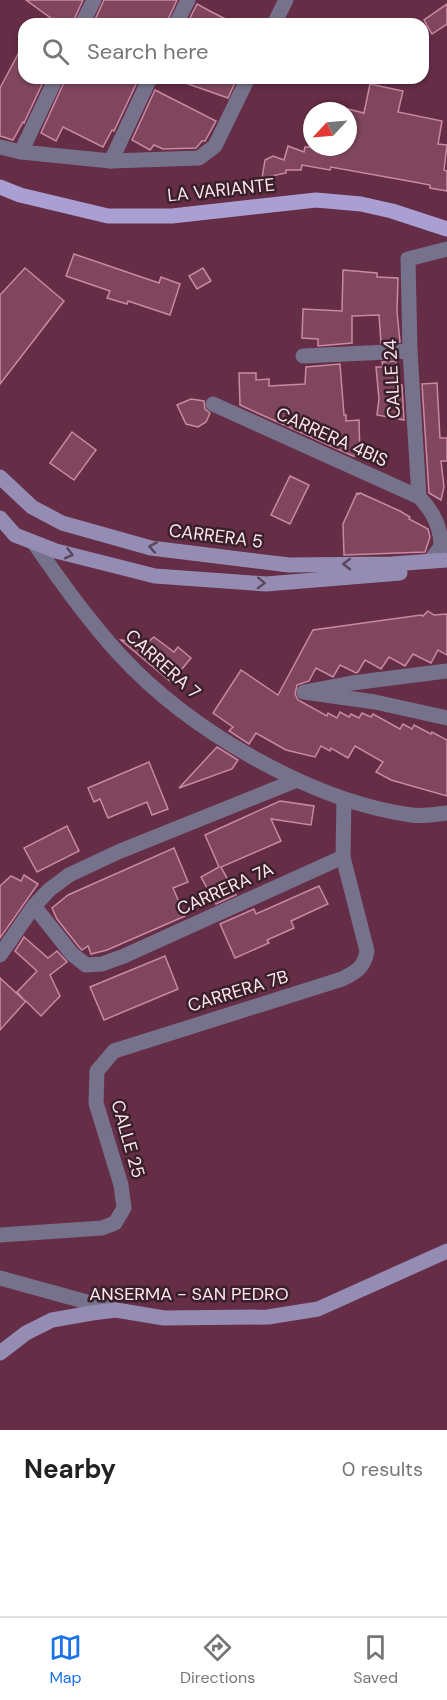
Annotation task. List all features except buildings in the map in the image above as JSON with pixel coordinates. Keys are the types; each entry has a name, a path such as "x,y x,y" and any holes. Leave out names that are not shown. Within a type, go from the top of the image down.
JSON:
{"main road":[{"name":"LA VARIANTE","path":"0,187 20,195 108,216 172,216 316,201 361,204 447,229"}],"street":[{"path":"85,18 94,0"},
{"path":"179,18 188,0"},
{"path":"277,18 286,0"},
{"path":"21,152 53,84"},
{"path":"111,161 147,84"},
{"path":"0,147 21,152 111,161 199,158 215,146 245,84"},
{"name":"CALLE 24","path":"419,497 410,351 408,259 447,249"},
{"path":"303,357 410,351"},
{"name":"CARRERA 4BIS","path":"213,404 419,497 432,510 440,532 441,547 430,561"},
{"name":"CARRERA 5","path":"0,477 32,507 62,523 151,548 289,565 392,564 447,560"},
{"path":"0,518 15,535 34,543 74,556 155,576 255,583 447,570"},
{"name":"CARRERA 7","path":"34,543 74,602 121,657 175,705 233,746 297,780 344,800 412,816 447,813"},
{"path":"447,671 352,683 304,692 375,702 447,718"},
{"path":"0,955 34,906 49,890 69,875 118,852 297,780"},
{"path":"343,857 344,800"},
{"name":"CARRERA 7A","path":"34,906 72,954 86,965 102,964 343,857"},
{"name":"CARRERA 7B","path":"114,1051 342,979 358,971 366,958 366,941 343,857"},
{"name":"CALLE 25","path":"0,1235 102,1228 115,1223 124,1208 121,1185 96,1103 97,1071 114,1051"},
{"name":"ANSERMA - SAN PEDRO","path":"0,1353 26,1333 52,1320 116,1310 164,1318 268,1317 318,1309 447,1251"},
{"path":"0,1278 116,1310"}]}
